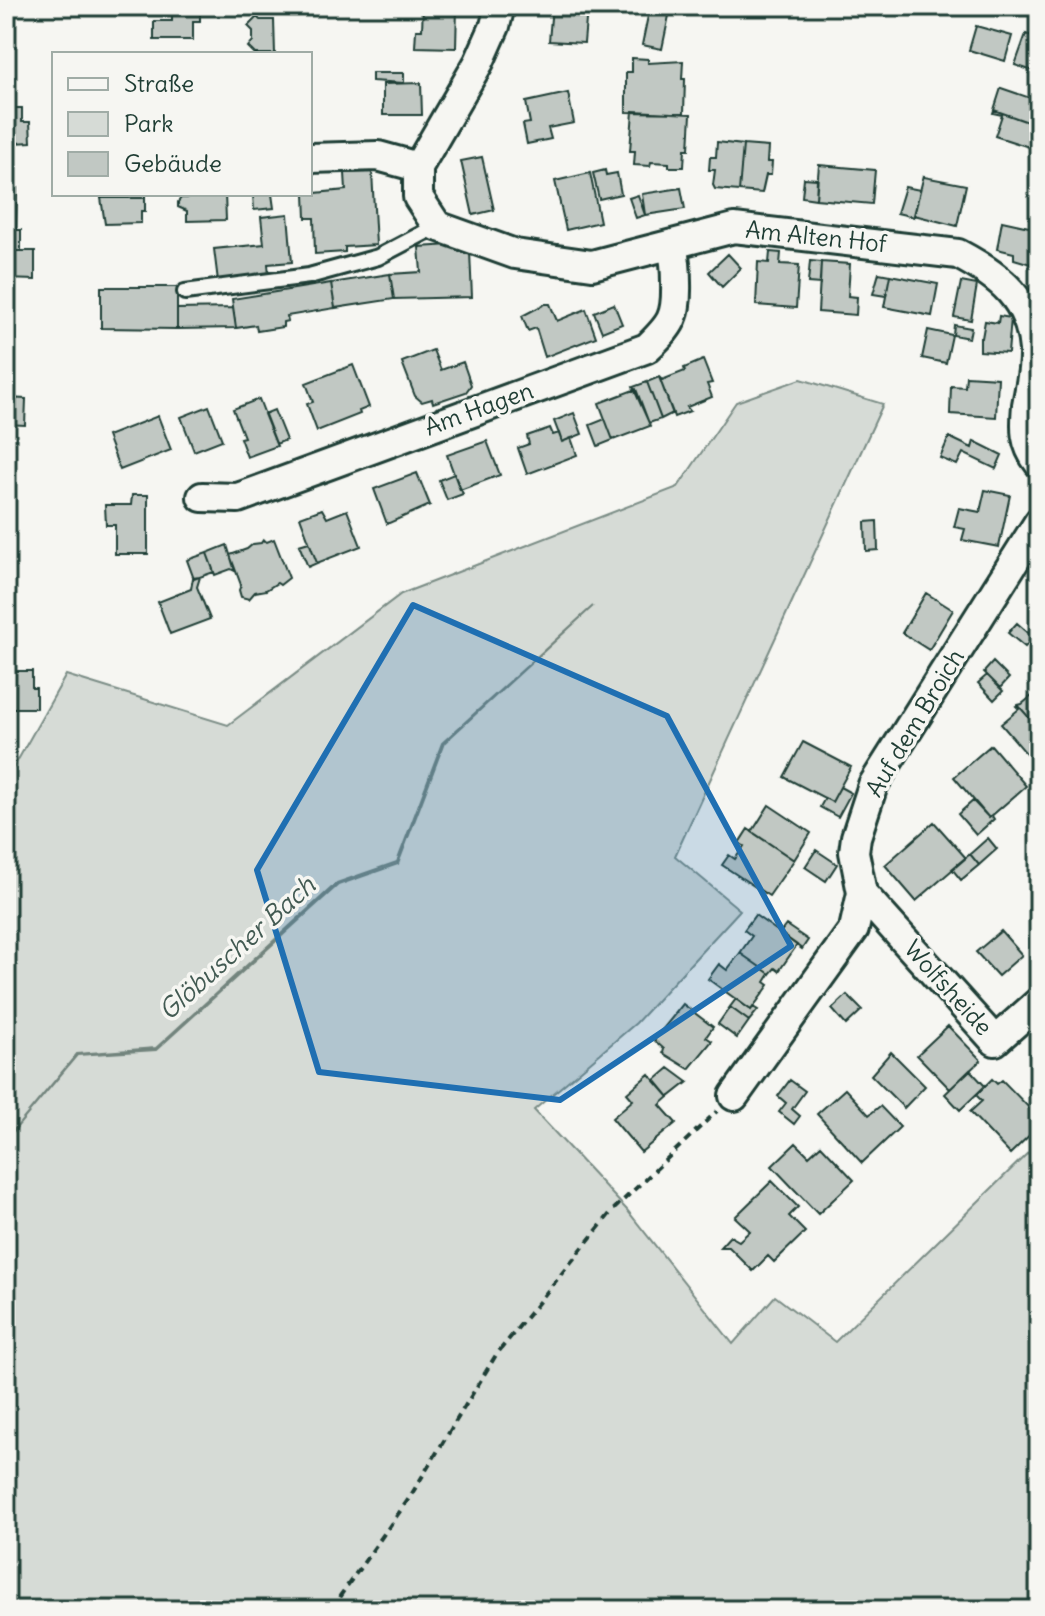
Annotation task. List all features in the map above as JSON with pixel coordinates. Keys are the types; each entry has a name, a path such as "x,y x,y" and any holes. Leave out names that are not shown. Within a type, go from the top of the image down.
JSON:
{"street":[{"path":"437,226 418,197 418,167 479,62 500,6"},
{"path":"312,158 378,156 418,167"},
{"name":"Am Alten Hof","path":"437,226 515,254 592,265 734,228 958,254 987,269 1013,292 1027,319 1034,352 1024,433 1039,463"},
{"name":"Am Hagen","path":"202,497 238,498 647,348 664,332 677,310 672,245"},
{"name":"Auf dem Broich","path":"734,1096 854,929 862,893 854,852 860,818 873,785 1039,522"},
{"name":"Wolfsheide","path":"862,893 995,1041 1039,1002"}],"lane":[{"path":"185,292 309,276 378,257 437,226"}],"path":[{"path":"333,1610 408,1500 496,1355 613,1210 734,1096"}],"highlighted area":[{"path":"413,605 667,716 791,946 560,1100 319,1072 257,870"}],"green space":[{"path":"801,379 883,404 675,856 740,910 636,1023 534,1110 627,1210 733,1344 775,1296 835,1342 1039,1142 1039,1610 6,1610 6,781 66,675 228,725 401,594 678,487 736,402"}],"shaded area":[{"name":"Glöbuscher Bach","path":"593,606 444,743 398,864 338,885 156,1050 77,1055 6,1140 77,1054 156,1048 337,883 397,862 442,743"}],"building":[{"path":"172,6 200,6 200,21 193,21 193,40 154,40 154,21 172,21"},
{"path":"423,6 457,6 456,48 415,47 416,30 422,30"},
{"path":"552,6 587,8 584,43 549,41"},
{"path":"650,6 671,6 662,49 642,45"},
{"path":"257,17 260,20 274,20 275,52 253,52 248,47 253,41 253,31 248,26"},
{"path":"976,26 1012,36 1005,61 969,50"},
{"path":"1026,34 1039,38 1039,73 1015,65"},
{"path":"632,58 648,59 648,63 683,61 684,113 626,112 626,72 632,72"},
{"path":"372,73 404,73 404,83 372,81"},
{"path":"421,83 422,115 383,115 383,84"},
{"path":"1001,88 1039,101 1031,123 994,110"},
{"path":"568,93 574,123 548,128 551,139 527,144 523,124 530,123 526,102"},
{"path":"6,108 22,108 22,122 30,122 31,142 15,143 15,138 7,138 6,147"},
{"path":"994,110 1039,126 1032,148 995,136 1002,115 993,113"},
{"path":"633,111 691,114 689,149 685,149 684,167 651,162 650,166 634,165 635,151 630,151"},
{"path":"717,142 743,145 739,191 715,189 713,185 715,170 709,170 710,157 716,157"},
{"path":"743,145 768,147 767,162 772,162 771,175 766,175 762,193 739,191"},
{"path":"482,157 494,210 473,215 461,161"},
{"path":"819,165 875,170 872,204 816,199"},
{"path":"605,170 606,175 617,173 621,194 599,199 593,173"},
{"path":"372,172 376,245 345,247 345,252 315,254 314,218 306,218 305,196 346,190 345,173"},
{"path":"590,173 600,222 566,230 555,181"},
{"path":"924,175 966,185 957,226 914,215"},
{"path":"804,178 817,179 816,199 802,197"},
{"path":"6,187 17,187 16,230 21,230 21,251 15,251 15,238 6,238"},
{"path":"905,187 920,190 914,217 897,213"},
{"path":"681,188 685,209 645,215 642,194"},
{"path":"638,195 645,215 636,218 629,198"},
{"path":"101,196 145,196 145,198"},
{"path":"225,196 226,220 187,221 187,211 178,207 178,202 181,198"},
{"path":"253,196 272,196 274,208 254,210"},
{"path":"101,198 145,198 141,223 105,224"},
{"path":"288,214 292,262 268,264 269,276 218,281 214,249 264,244 261,217"},
{"path":"1002,221 1038,229 1034,265 1014,259 1014,253 997,249"},
{"path":"451,245 470,252 472,297 394,299 390,274 421,272 419,247"},
{"path":"6,251 35,251 35,280 6,279"},
{"path":"770,252 781,253 780,264 799,265 796,308 756,305 758,262 769,263"},
{"path":"728,254 741,268 722,287 709,272"},
{"path":"810,261 821,262 820,284 808,283"},
{"path":"821,262 850,264 848,296 857,297 856,315 818,312"},
{"path":"879,273 890,275 886,296 873,294"},
{"path":"390,274 394,299 335,308 331,283"},
{"path":"890,275 938,284 932,316 884,307"},
{"path":"961,282 977,285 971,320 954,317"},
{"path":"331,283 335,308 287,316 288,321 283,322 283,327 257,331 256,325 236,328 232,299"},
{"path":"101,287 177,287 177,329 101,328"},
{"path":"6,300 14,300 13,348 6,348"},
{"path":"550,304 557,321 586,309 596,337 545,357 536,328 528,331 522,316"},
{"path":"614,304 622,324 602,332 594,312"},
{"path":"233,308 236,328 177,329 177,309"},
{"path":"999,316 1011,318 1008,353 980,351 985,321 998,323"},
{"path":"954,325 971,328 969,338 953,335"},
{"path":"928,330 952,335 946,363 922,358"},
{"path":"433,350 441,370 463,362 471,385 466,392 433,403 432,399 422,402 415,396 402,362"},
{"path":"703,360 712,383 707,384 712,397 687,407 690,411 674,417 659,377 662,380"},
{"path":"353,365 369,407 359,411 360,414 317,431 307,404 313,402 306,383"},
{"path":"6,373 7,398 26,399 25,425 6,424"},
{"path":"966,376 998,378 996,417 950,414 951,386 965,387"},
{"path":"659,377 673,413 661,419 647,382"},
{"path":"647,382 661,419 649,423 633,387"},
{"path":"636,389 650,426 613,440 599,403"},
{"path":"259,399 277,446 247,457 240,438 244,437 233,409"},
{"path":"209,406 222,440 194,451 181,417"},
{"path":"274,410 286,440 276,444 264,414"},
{"path":"574,413 582,434 562,442 554,421"},
{"path":"158,416 171,450 120,470 107,436"},
{"path":"605,419 613,440 598,446 590,425"},
{"path":"550,428 553,435 559,433 562,442 571,438 577,455 527,474 518,448 529,444 527,436"},
{"path":"949,437 972,448 974,441 1002,455 996,469 963,453 957,465 940,458"},
{"path":"487,441 500,475 460,490 447,455"},
{"path":"417,473 430,505 387,524 374,489"},
{"path":"454,474 463,494 447,500 439,480"},
{"path":"985,490 1010,495 999,547 962,540 965,529 954,527 959,508 980,512"},
{"path":"132,495 148,495 148,554 115,554 115,525 106,525 105,505 131,505"},
{"path":"322,509 327,518 347,510 361,546 317,563 300,517"},
{"path":"877,521 878,550 866,551 865,522"},
{"path":"274,539 289,578 280,585 277,583 255,592 249,599 241,597 241,585 230,555 263,540"},
{"path":"309,542 317,563 308,567 299,545"},
{"path":"227,545 235,571 231,569 215,575 207,553"},
{"path":"207,553 214,572 194,579 187,560"},
{"path":"200,577 197,587 210,619 170,634 158,602 191,589 193,578"},
{"path":"926,593 953,610 929,650 902,633"},
{"path":"1017,623 1033,637 1025,647 1008,633"},
{"path":"993,662 1009,678 1000,688 984,672"},
{"path":"6,671 32,671 36,708 6,708"},
{"path":"987,675 1003,691 994,700 978,683"},
{"path":"1039,690 1039,729 1018,705"},
{"path":"1018,705 1039,729 1037,766 1001,724 1019,709"},
{"path":"803,742 851,767 832,802 784,777"},
{"path":"991,745 1026,786 989,818 954,777"},
{"path":"840,787 851,793 838,817 820,807 825,798 832,802"},
{"path":"973,801 989,818 992,816 994,819 976,835 958,814"},
{"path":"769,805 811,833 794,860 752,832"},
{"path":"934,822 966,858 916,901 885,865"},
{"path":"748,829 794,860 769,896 722,865 729,855 735,859 744,846 739,843"},
{"path":"988,838 997,849 979,865 970,854"},
{"path":"816,850 837,864 826,881 805,867"},
{"path":"970,854 979,865 961,880 952,869"},
{"path":"755,915 797,945 779,971 775,968 770,974 740,953 752,936 744,930"},
{"path":"786,925 808,940 802,949 780,933"},
{"path":"1001,931 1022,955 998,976 976,952"},
{"path":"740,953 770,974 765,982 769,985 751,1010 708,979 719,964 727,970"},
{"path":"847,995 862,1010 846,1025 832,1009"},
{"path":"736,999 751,1010 753,1007 758,1010 749,1021 730,1007"},
{"path":"683,1004 713,1027 706,1037 712,1041 689,1069 663,1053 664,1049 654,1040"},
{"path":"730,1007 749,1021 737,1038 718,1024"},
{"path":"948,1026 981,1060 950,1089 917,1055"},
{"path":"891,1052 925,1086 904,1108 871,1075"},
{"path":"669,1068 688,1082 669,1097 655,1080"},
{"path":"970,1070 985,1086 960,1110 945,1094"},
{"path":"649,1074 669,1097 660,1105 676,1123 641,1152 612,1118 633,1100 627,1093"},
{"path":"992,1079 997,1084 1002,1080 1039,1118 1039,1126 1010,1154 970,1112 982,1101 976,1095"},
{"path":"790,1080 805,1091 792,1109 800,1116 794,1124 779,1112 786,1103 778,1096"},
{"path":"845,1089 869,1115 880,1106 900,1127 862,1163 817,1114"},
{"path":"796,1143 809,1156 821,1145 854,1180 818,1214 772,1166"},
{"path":"772,1181 798,1207 789,1216 805,1232 774,1262 768,1256 753,1271 729,1247 720,1247 730,1236 739,1241 750,1231 735,1217"}]}
